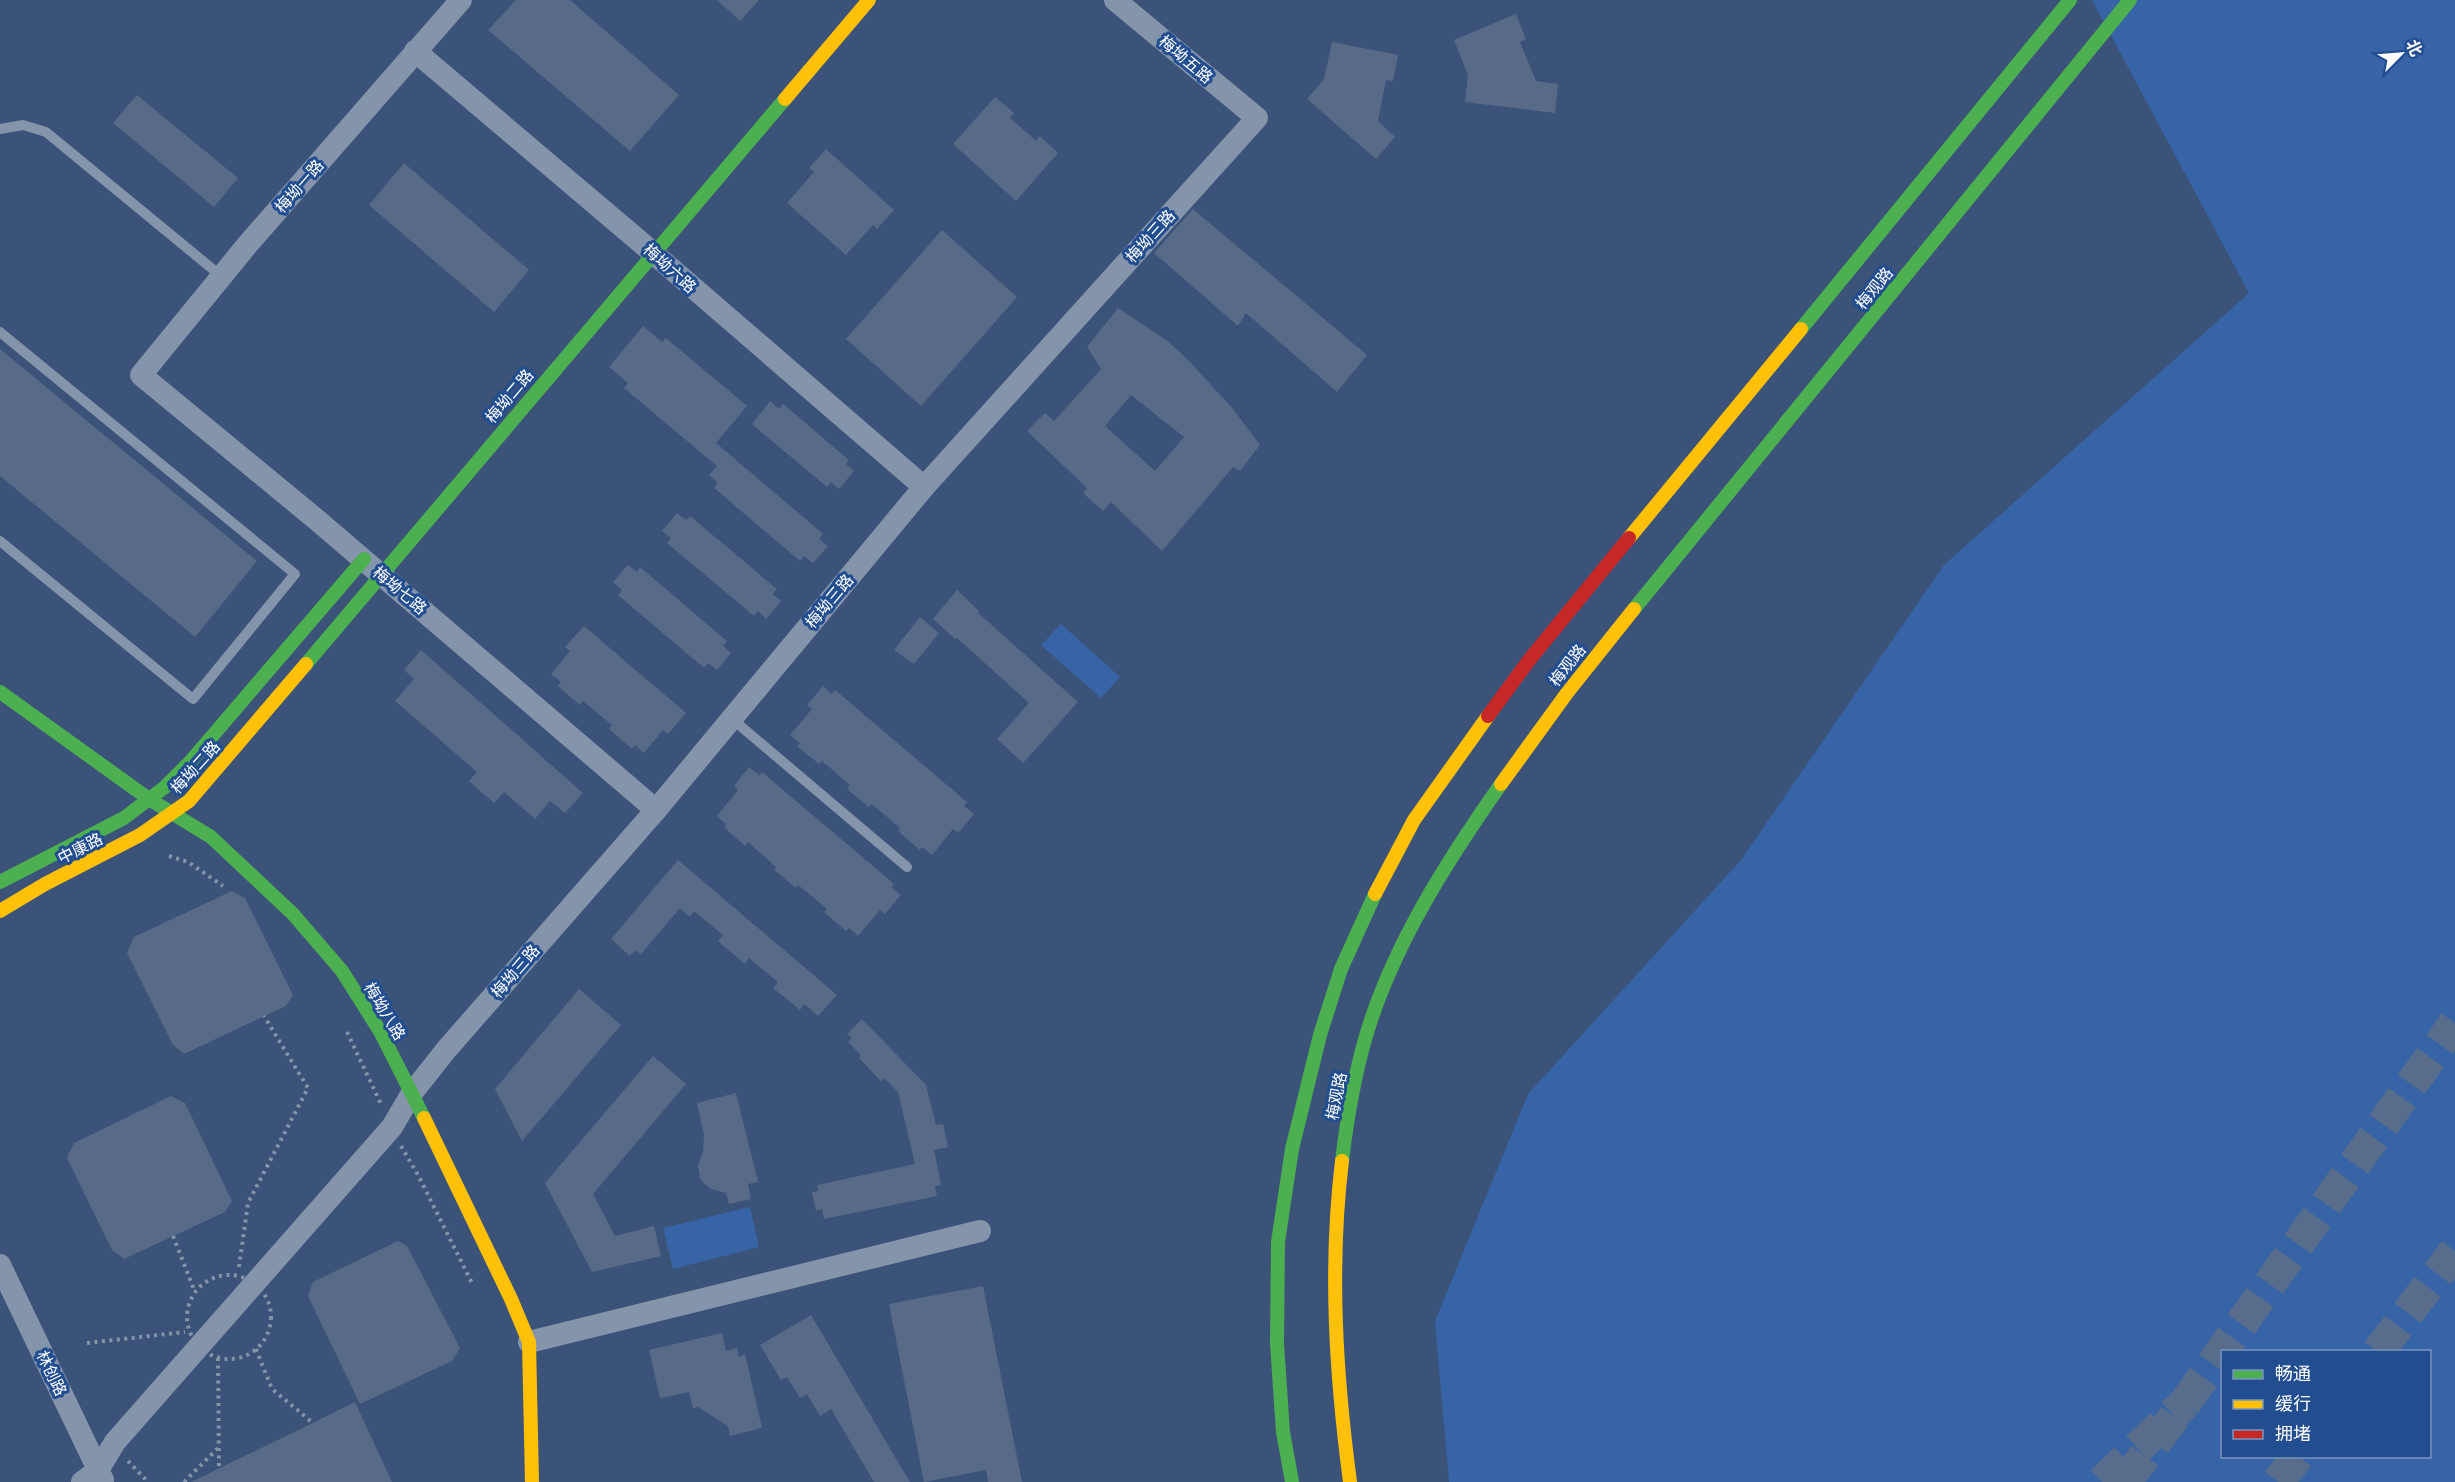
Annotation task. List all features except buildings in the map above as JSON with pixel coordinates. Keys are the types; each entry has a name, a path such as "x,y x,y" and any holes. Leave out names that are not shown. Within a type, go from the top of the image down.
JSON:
{"main road":[{"name":"梅坳二路","path":"149,799 190,762 371,562 642,243 869,0"},
{"name":"梅观路","path":"1292,1482 1283,1432 1279,1366 1278,1242 1292,1149 1320,1035 1341,969 1375,893 1414,820 1530,659 2070,0"},
{"name":"梅观路","path":"1350,1482 1337,1366 1336,1258 1342,1156 1356,1074 1381,994 1421,909 1470,829 1522,752 1591,662 2130,0"},
{"name":"梅坳二路","path":"173,814 202,786 371,562"},
{"name":"梅坳八路","path":"0,692 149,799 216,842 314,937 342,971 381,1033 412,1093 512,1299 529,1342 532,1482"},
{"name":"中康路","path":"0,882 124,818 149,799"},
{"name":"中康路","path":"0,911 49,882 141,836 173,814"}],"street":[{"name":"梅坳一路","path":"141,375 221,276 461,0"},
{"name":"梅坳五路","path":"1115,0 1257,118"},
{"name":"梅坳六路","path":"415,51 642,243 924,487"},
{"name":"梅坳三路","path":"412,1093 656,810 924,487 1257,118"},
{"name":"梅坳七路","path":"141,375 371,562 656,810"},
{"path":"95,1478 115,1442 392,1127 412,1093"},
{"path":"529,1342 980,1231"},
{"name":"林创路","path":"0,1265 95,1478"}],"lane":[{"path":"0,129 23,125 46,132 221,276"},
{"path":"0,332 295,574 193,699 0,541"},
{"path":"732,718 907,867"}],"path":[{"path":"169,856 188,862 231,893"},
{"path":"237,1277 248,1203 308,1088 264,1016"},
{"path":"342,1021 382,1105"},
{"path":"401,1147 418,1175 475,1288"},
{"path":"173,1236 195,1292"},
{"path":"218,1277 237,1277 257,1287 266,1298 270,1311 270,1325 265,1338 245,1357 218,1358 201,1348 189,1331 187,1317 189,1304 195,1292 205,1282 218,1277"},
{"path":"87,1343 189,1331"},
{"path":"256,1349 272,1389 313,1423"},
{"path":"218,1358 219,1468"},
{"path":"184,1482 219,1447"},
{"path":"125,1458 148,1482"}],"shaded area":[{"path":"2092,0 2455,0 2455,1482 1449,1482 1435,1321 1528,1094 1741,860 1944,565 2249,293"},
{"path":"1061,624 1120,677 1101,698 1041,645"},
{"path":"750,1207 759,1247 673,1269 663,1228"}],"tunnel":[{"path":"2223,1350 2455,1023"},
{"path":"2380,1350 2455,1251"},
{"path":"2125,1482 2221,1352"},
{"path":"2102,1482 2185,1403"},
{"path":"2278,1482 2296,1458"}],"traffic: fast":[{"path":"1801,329 2070,0"},
{"path":"1634,609 2130,0"},
{"path":"306,664 785,99"},
{"path":"0,882 124,818 165,787 190,762 364,559"},
{"path":"0,692 149,799 211,837 293,914 342,971 381,1033 424,1118"},
{"path":"1342,1161 1351,1098 1377,1002 1423,905 1501,784"},
{"path":"1292,1482 1283,1432 1277,1344 1278,1242 1292,1149 1320,1035 1341,969 1375,894"}],"traffic: slow":[{"path":"785,99 869,0"},
{"path":"1629,538 1801,329"},
{"path":"1501,784 1567,693 1634,609"},
{"path":"0,911 45,884 140,835 189,801 306,664"},
{"path":"1375,894 1414,820 1488,716"},
{"path":"424,1118 511,1299 529,1342 532,1482"},
{"path":"1342,1161 1335,1282 1338,1362 1350,1482"}],"traffic: jam":[{"path":"1488,716 1530,659 1629,538"}]}
